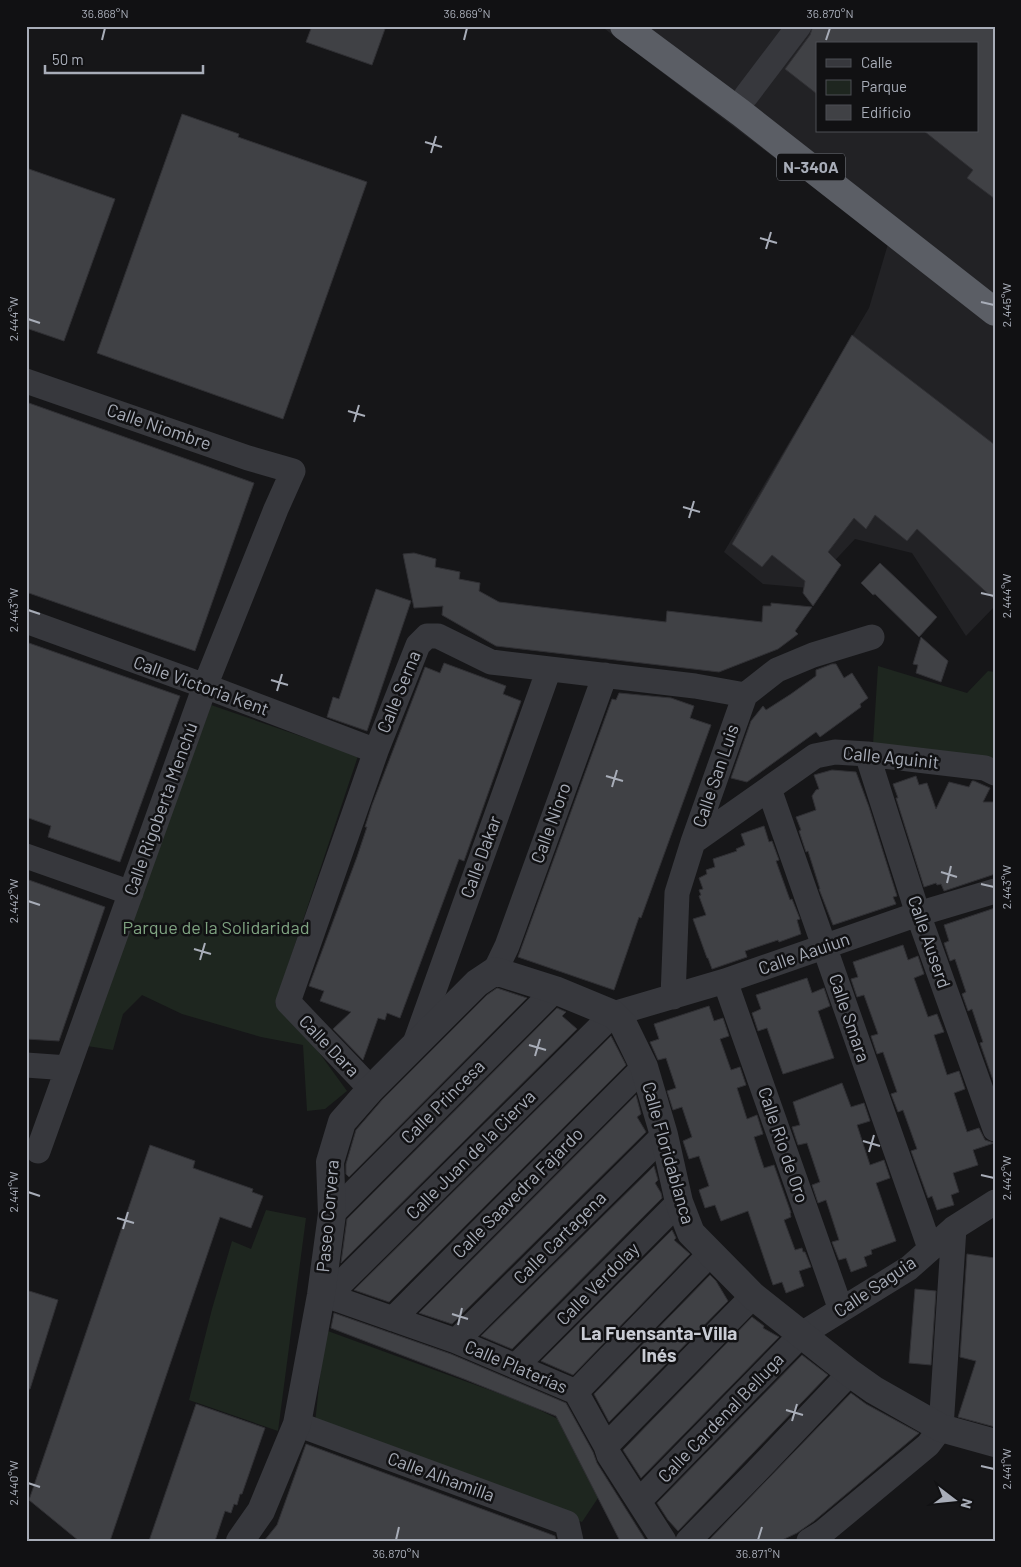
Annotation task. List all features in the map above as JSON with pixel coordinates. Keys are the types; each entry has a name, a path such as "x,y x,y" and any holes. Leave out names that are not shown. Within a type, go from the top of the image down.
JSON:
{"highway":[{"name":"N-340A","path":"624,26 741,113 995,312"},
{"name":"N-340A","path":"647,26 746,96 995,290"}],"street":[{"path":"746,96 799,26"},
{"name":"Calle Niombre","path":"26,381 248,458 293,471"},
{"name":"Calle Rigoberta Menchú","path":"38,1150 205,686 293,471"},
{"name":"Calle Victoria Kent","path":"26,621 376,751"},
{"name":"Calle Serna","path":"288,1002 376,751 418,645 427,636 438,636 491,662 695,686 745,695"},
{"path":"745,695 777,670 813,655 872,638"},
{"name":"Calle Dakar","path":"414,1046 549,668"},
{"name":"Calle Nioro","path":"495,971 507,946 605,675"},
{"name":"Calle San Luis","path":"673,997 677,892 745,695"},
{"name":"Calle Aguinit","path":"693,842 815,756 835,752 868,754 985,768 995,773"},
{"name":"Calle Auserd","path":"868,754 918,914 995,1129"},
{"name":"Calle Smara","path":"768,789 930,1248"},
{"path":"26,856 131,893"},
{"name":"Calle Aauiun","path":"613,1014 725,981 918,914 995,891"},
{"path":"495,971 555,990 613,1014"},
{"name":"Paseo Corvera","path":"240,1541 262,1511 297,1424 325,1295 332,1214 330,1162 342,1122 371,1089 477,983 495,971"},
{"name":"Calle Rio de Oro","path":"725,981 841,1310"},
{"name":"Calle Princesa","path":"332,1214 555,990"},
{"name":"Calle Dara","path":"288,1002 371,1089"},
{"name":"Calle Floridablanca","path":"613,1014 623,1024 644,1067 664,1135 679,1202 690,1232 753,1296 874,1390 941,1428 995,1443"},
{"name":"Calle Juan de la Cierva","path":"325,1295 613,1014"},
{"path":"26,1066 68,1068"},
{"name":"Calle Saavedra Fajardo","path":"393,1320 644,1067"},
{"name":"Calle Cartagena","path":"456,1341 664,1135"},
{"name":"Calle Verdolay","path":"516,1366 679,1202"},
{"name":"Calle Saguia","path":"802,1334 909,1268 954,1228 995,1202"},
{"path":"809,1541 822,1533 928,1445 941,1428 954,1228"},
{"path":"576,1392 711,1253"},
{"name":"Calle Platerías","path":"325,1295 456,1341 576,1392 606,1446 609,1455 664,1541"},
{"path":"606,1446 753,1296"},
{"name":"Calle Cardenal Belluga","path":"639,1501 802,1334"},
{"path":"688,1541 850,1373"},
{"name":"Calle Alhamilla","path":"297,1424 567,1523 571,1541"}],"shaded area":[{"path":"601,26 995,26 995,606 966,636 912,553 855,539 809,588 763,584 724,552 869,308 888,244"}],"green space":[{"path":"878,666 967,693 988,671 995,672 995,761 873,744"},
{"name":"Parque de la Solidaridad","path":"211,705 358,756 275,1004 307,1036 347,1091 325,1109 307,1111 303,1045 261,1037 182,1014 142,995 123,1014 113,1050 87,1046"},
{"path":"266,1210 306,1218 278,1431 189,1400 212,1309 232,1241 251,1249"},
{"path":"325,1330 525,1403 558,1419 600,1495 582,1522 315,1423"}],"building":[{"path":"312,26 386,26 372,65 306,42"},
{"path":"813,26 995,26 995,199 967,178 973,170 925,132 978,132 978,42 816,42 816,93 785,69 810,35"},
{"path":"182,114 239,134 238,137 367,182 283,419 97,353"},
{"path":"26,168 115,199 64,341 26,328"},
{"path":"852,335 995,445 995,600 917,529 907,541 875,515 866,529 854,518 828,552 841,565 813,606 803,593 805,581 772,555 762,567 732,544"},
{"path":"26,402 254,483 195,651 26,592"},
{"path":"414,553 436,559 435,567 460,572 459,579 480,583 479,591 499,602 666,622 667,611 762,622 763,606 771,606 771,603 812,607 795,631 798,634 778,649 719,672 496,646 442,615 443,606 414,608 403,554"},
{"path":"880,563 937,617 919,637 861,583"},
{"path":"376,589 411,601 367,731 327,717 333,697 339,699"},
{"path":"921,637 948,661 941,682 916,673 918,665 913,664"},
{"path":"26,642 180,696 120,862 48,837 51,826 26,817"},
{"path":"444,663 506,686 503,694 521,701 464,861 459,859 400,1018 387,1013 385,1020 378,1018 363,1060 333,1029 351,1012 320,1001 324,991 309,986 357,857 372,805 425,667 440,673"},
{"path":"836,664 844,678 852,673 868,698 860,704 861,707 820,737 816,732 747,782 731,778 751,721 763,706 766,710 816,676 816,670"},
{"path":"619,693 671,698 694,706 690,718 711,725 641,918 639,917 614,990 518,957 612,699 616,700"},
{"path":"832,770 856,772 897,896 893,897 896,904 833,925 819,889 808,851 806,852 796,817 816,810 812,796 819,789 814,775"},
{"path":"916,776 919,785 927,783 936,809 949,782 969,787 972,781 974,781 990,788 983,802 995,802 995,874 944,891 941,884 937,885 936,883 924,887 893,784"},
{"path":"764,826 769,842 772,841 779,860 776,861 790,900 792,899 800,919 797,920 801,934 745,951 747,957 712,969 693,919 706,915 699,896 701,895 699,890 703,889 699,878 707,874 706,870 715,867 713,859 737,851 736,849 745,845 741,834"},
{"path":"26,879 105,907 59,1041 26,1039"},
{"path":"995,908 995,1086 980,1043 983,1042 972,1009 968,1011 962,994 966,992 955,959 950,961 944,943 949,941 944,925"},
{"path":"903,945 908,960 918,956 924,974 914,978 928,1017 937,1014 944,1032 934,1035 947,1075 959,1071 965,1089 954,1093 967,1132 979,1128 985,1140 994,1143 973,1150 978,1165 953,1173 959,1192 951,1195 954,1205 937,1210 932,1196 928,1198 911,1151 917,1149 903,1110 898,1112 891,1094 897,1092 883,1052 877,1054 871,1036 878,1034 864,995 857,997 851,979 858,977 853,962"},
{"path":"807,978 812,993 824,988 830,1006 818,1011 834,1058 783,1074 767,1028 758,1031 752,1013 761,1009 756,995"},
{"path":"497,988 527,998 349,1177 346,1174 346,1164 356,1130 382,1100 487,995"},
{"path":"709,1006 714,1021 723,1018 729,1036 720,1039 731,1070 740,1067 746,1085 737,1088 747,1119 757,1115 763,1134 754,1137 764,1168 774,1165 791,1213 791,1217 784,1220 795,1250 802,1248 811,1267 799,1271 804,1286 786,1293 782,1282 773,1285 748,1211 721,1221 715,1205 705,1208 699,1190 709,1186 699,1156 689,1159 683,1141 692,1137 682,1107 673,1110 667,1091 676,1088 666,1058 658,1060 650,1042 659,1039 654,1024"},
{"path":"557,1008 566,1012 562,1016 577,1029 341,1263 347,1219"},
{"path":"611,1036 626,1065 389,1302 354,1290"},
{"path":"842,1083 851,1107 864,1103 870,1121 857,1125 870,1165 884,1160 890,1178 876,1183 896,1241 871,1250 872,1254 864,1257 867,1266 851,1272 846,1258 839,1260 832,1242 839,1240 826,1200 818,1203 812,1185 820,1182 807,1143 798,1145 792,1127 800,1125 793,1102"},
{"path":"636,1095 641,1114 637,1117 646,1132 452,1324 419,1313"},
{"path":"150,1145 195,1161 193,1168 253,1189 252,1192 263,1196 251,1228 220,1217 110,1541 79,1541 29,1500"},
{"path":"654,1166 658,1180 655,1183 662,1198 512,1349 481,1336"},
{"path":"672,1230 676,1238 674,1240 690,1254 573,1375 541,1361"},
{"path":"967,1254 995,1258 995,1427 958,1417 976,1361 960,1357"},
{"path":"710,1275 716,1281 728,1301 609,1422 594,1394"},
{"path":"915,1289 936,1291 931,1365 909,1363"},
{"path":"26,1290 58,1300 30,1389 26,1389"},
{"path":"334,1313 451,1354 566,1403 597,1463 646,1541 620,1541 556,1416 331,1328"},
{"path":"752,1317 764,1326 763,1328 779,1337 641,1478 623,1450"},
{"path":"802,1355 828,1375 678,1531 657,1503"},
{"path":"851,1393 866,1404 919,1433 797,1533 780,1541 708,1541"},
{"path":"196,1404 265,1428 242,1494 240,1494 237,1505 234,1504 231,1513 225,1511 215,1541 149,1541"},
{"path":"306,1444 555,1536 556,1541 264,1541 277,1525"}],"district":[{"name":"La Fuensanta-Villa Inés","path":"659,1344"}]}
